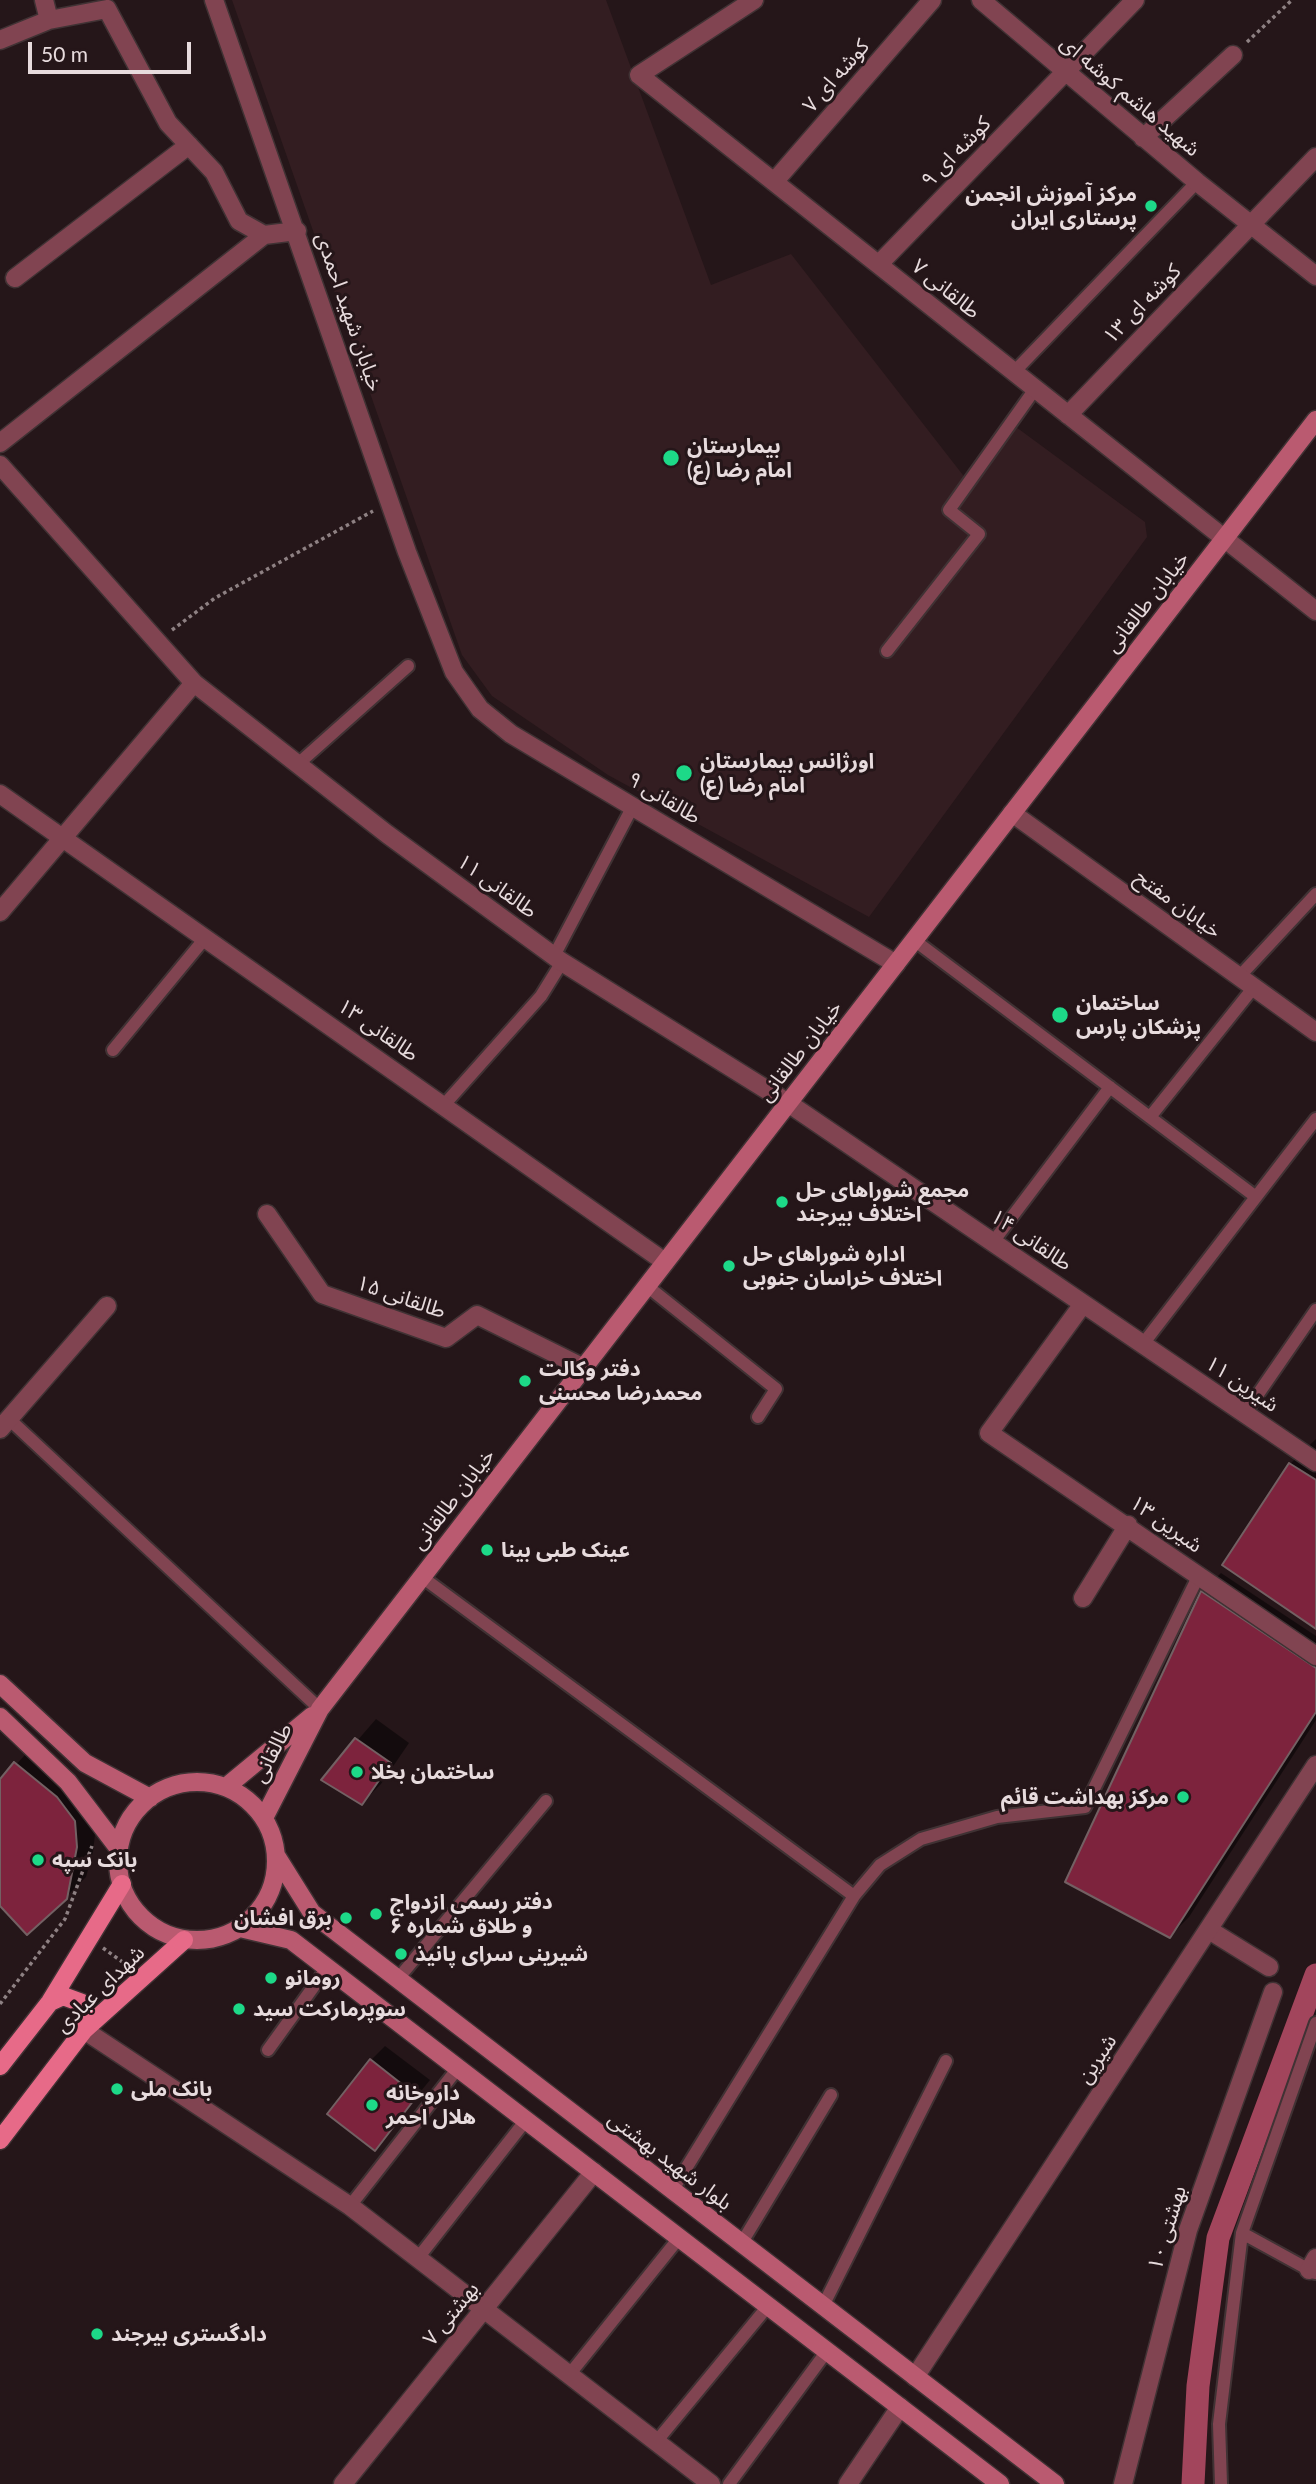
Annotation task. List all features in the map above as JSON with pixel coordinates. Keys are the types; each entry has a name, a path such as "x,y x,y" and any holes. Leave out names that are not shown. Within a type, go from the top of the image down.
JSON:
{"main road":[{"name":"خیابان طالقانی","path":"320,1709 1316,420"},
{"path":"0,1684 85,1763 150,1798"},
{"path":"226,1787 320,1709"},
{"name":"طالقانی","path":"264,1818 320,1709"},
{"path":"0,1717 68,1782 119,1849"},
{"path":"207,1782 226,1787 248,1800 264,1818 273,1836 277,1857 275,1878 268,1897 256,1915 240,1928 204,1941 184,1940 163,1933 145,1921 131,1904 122,1884 119,1849 135,1812 150,1798 187,1783 207,1782"},
{"name":"بلوار شهید بهشتی","path":"277,1857 312,1913 1055,2484"},
{"name":"شهدای عبادی","path":"0,2066 50,2002 122,1884"},
{"path":"240,1928 291,1940 1000,2484"},
{"name":"شهدای عبادی","path":"0,2140 84,2031 184,1940"},
{"path":"50,2002 62,1996 82,2003 87,2015 84,2031"}],"street":[{"path":"44,0 49,20"},
{"name":"خیابان شهید احمدی","path":"214,0 439,640"},
{"name":"طالقانی ۷","path":"754,0 639,75 1316,611"},
{"name":"کوشه ای ۷","path":"775,182 932,0"},
{"name":"شهید هاشم کوشه ای","path":"981,0 1143,138 1316,276"},
{"name":"کوشه ای ۹","path":"878,264 1135,0"},
{"path":"0,40 49,20 107,9 168,123 214,172 239,221 264,235"},
{"path":"1143,138 1233,55"},
{"path":"15,278 189,145"},
{"name":"کوشه ای ۱۳","path":"1068,415 1316,157"},
{"path":"0,443 264,235 297,232"},
{"name":"طالقانی ۱۱","path":"1,469 194,683 387,834 558,959 788,1103"},
{"name":"طالقانی ۹","path":"439,640 454,672 481,709 511,734 895,964"},
{"path":"0,912 194,683"},
{"name":"طالقانی ۱۳","path":"0,794 665,1262"},
{"name":"خیابان مفتح","path":"1013,813 1316,1032"},
{"name":"طالقانی ۱۴","path":"788,1103 1143,1344"},
{"name":"طالقانی ۱۵","path":"267,1214 322,1294 446,1338 477,1315 584,1368"},
{"name":"شیرین ۱۳","path":"1083,1304 989,1433 1128,1525 1316,1656"},
{"path":"4,1424 107,1306"},
{"name":"شیرین ۱۱","path":"1143,1344 1316,1462"},
{"path":"1083,1598 1128,1525"},
{"name":"شیرین","path":"915,2377 1316,1765"},
{"path":"1209,1930 1269,1967"},
{"name":"بهشتی ۱۰","path":"1123,2484 1188,2230 1273,1992"},
{"path":"84,2031 350,2206 711,2484"},
{"name":"بهشتی ۷","path":"343,2484 594,2172"},
{"path":"848,2484 900,2407"}],"lane":[{"path":"1014,372 1197,182"},
{"path":"887,651 979,534 950,510 1035,389"},
{"path":"298,764 408,666"},
{"path":"444,1105 541,996 633,806"},
{"path":"1150,1117 1247,982 1316,894"},
{"path":"113,1050 206,937"},
{"path":"914,940 1256,1197"},
{"path":"993,1242 1110,1087"},
{"path":"1143,1344 1316,1119"},
{"path":"647,1286 776,1389 758,1417"},
{"path":"1245,1413 1316,1310"},
{"path":"4,1424 320,1709"},
{"path":"672,2191 854,1896 880,1865 921,1839 997,1817 1085,1807 1199,1575"},
{"path":"422,1577 854,1896"},
{"path":"397,1980 546,1801"},
{"path":"268,2050 327,1968"},
{"path":"1221,2484 1219,2424 1242,2233 1316,2023"},
{"path":"823,2306 946,2061"},
{"path":"350,2206 458,2068"},
{"path":"741,2244 831,2095"},
{"path":"418,2258 526,2120"},
{"path":"1242,2233 1314,2267"},
{"path":"569,2375 680,2238"},
{"path":"656,2442 768,2306"},
{"path":"729,2484 827,2351"}],"path":[{"path":"1233,55 1292,0"},
{"path":"157,642 215,598 390,502"},
{"path":"0,2004 65,1919 100,1824"}],"shaded area":[{"name":"بیمارستان امام رضا (ع)","path":"232,0 606,0 711,285 791,254 973,488 1016,427 1145,522 1147,537 869,917 608,775 492,696 462,655"}],"building":[{"path":"1289,1463 1316,1480 1316,1629 1222,1565"},
{"name":"مرکز بهداشت قائم","path":"1201,1591 1316,1668 1316,1712 1170,1938 1065,1882"},
{"name":"ساختمان بخلا","path":"355,1738 391,1763 362,1805 321,1780"},
{"name":"بانک سپه","path":"14,1762 57,1797 75,1821 77,1847 67,1899 27,1935 0,1906 0,1779"},
{"name":"داروخانه هلال احمر","path":"370,2059 417,2096 375,2151 327,2114"}],"waterway":[{"path":"1193,2484 1198,2386 1218,2238 1316,1975"}],"place":[{"name":"مرکز آموزش انجمن پرستاری ایران","path":"1151,206"},
{"name":"بیمارستان امام رضا (ع)","path":"671,458"},
{"name":"اورژانس بیمارستان امام رضا (ع)","path":"684,773"},
{"name":"ساختمان پزشکان پارس","path":"1060,1015"},
{"name":"مجمع شوراهای حل اختلاف بیرجند","path":"782,1202"},
{"name":"اداره شوراهای حل اختلاف خراسان جنوبی","path":"729,1266"},
{"name":"دفتر وکالت محمدرضا محسنی","path":"525,1381"},
{"name":"عینک طبی بینا","path":"487,1550"},
{"name":"ساختمان بخلا","path":"357,1772"},
{"name":"مرکز بهداشت قائم","path":"1183,1797"},
{"name":"بانک سپه","path":"38,1860"},
{"name":"دفتر رسمی ازدواج و طلاق شماره ۶","path":"376,1914"},
{"name":"برق افشان","path":"346,1918"},
{"name":"شیرینی سرای پانیذ","path":"401,1954"},
{"name":"رومانو","path":"271,1978"},
{"name":"سوپرمارکت سید","path":"239,2009"},
{"name":"بانک ملی","path":"117,2089"},
{"name":"داروخانه هلال احمر","path":"372,2105"},
{"name":"دادگستری بیرجند","path":"97,2334"}]}
